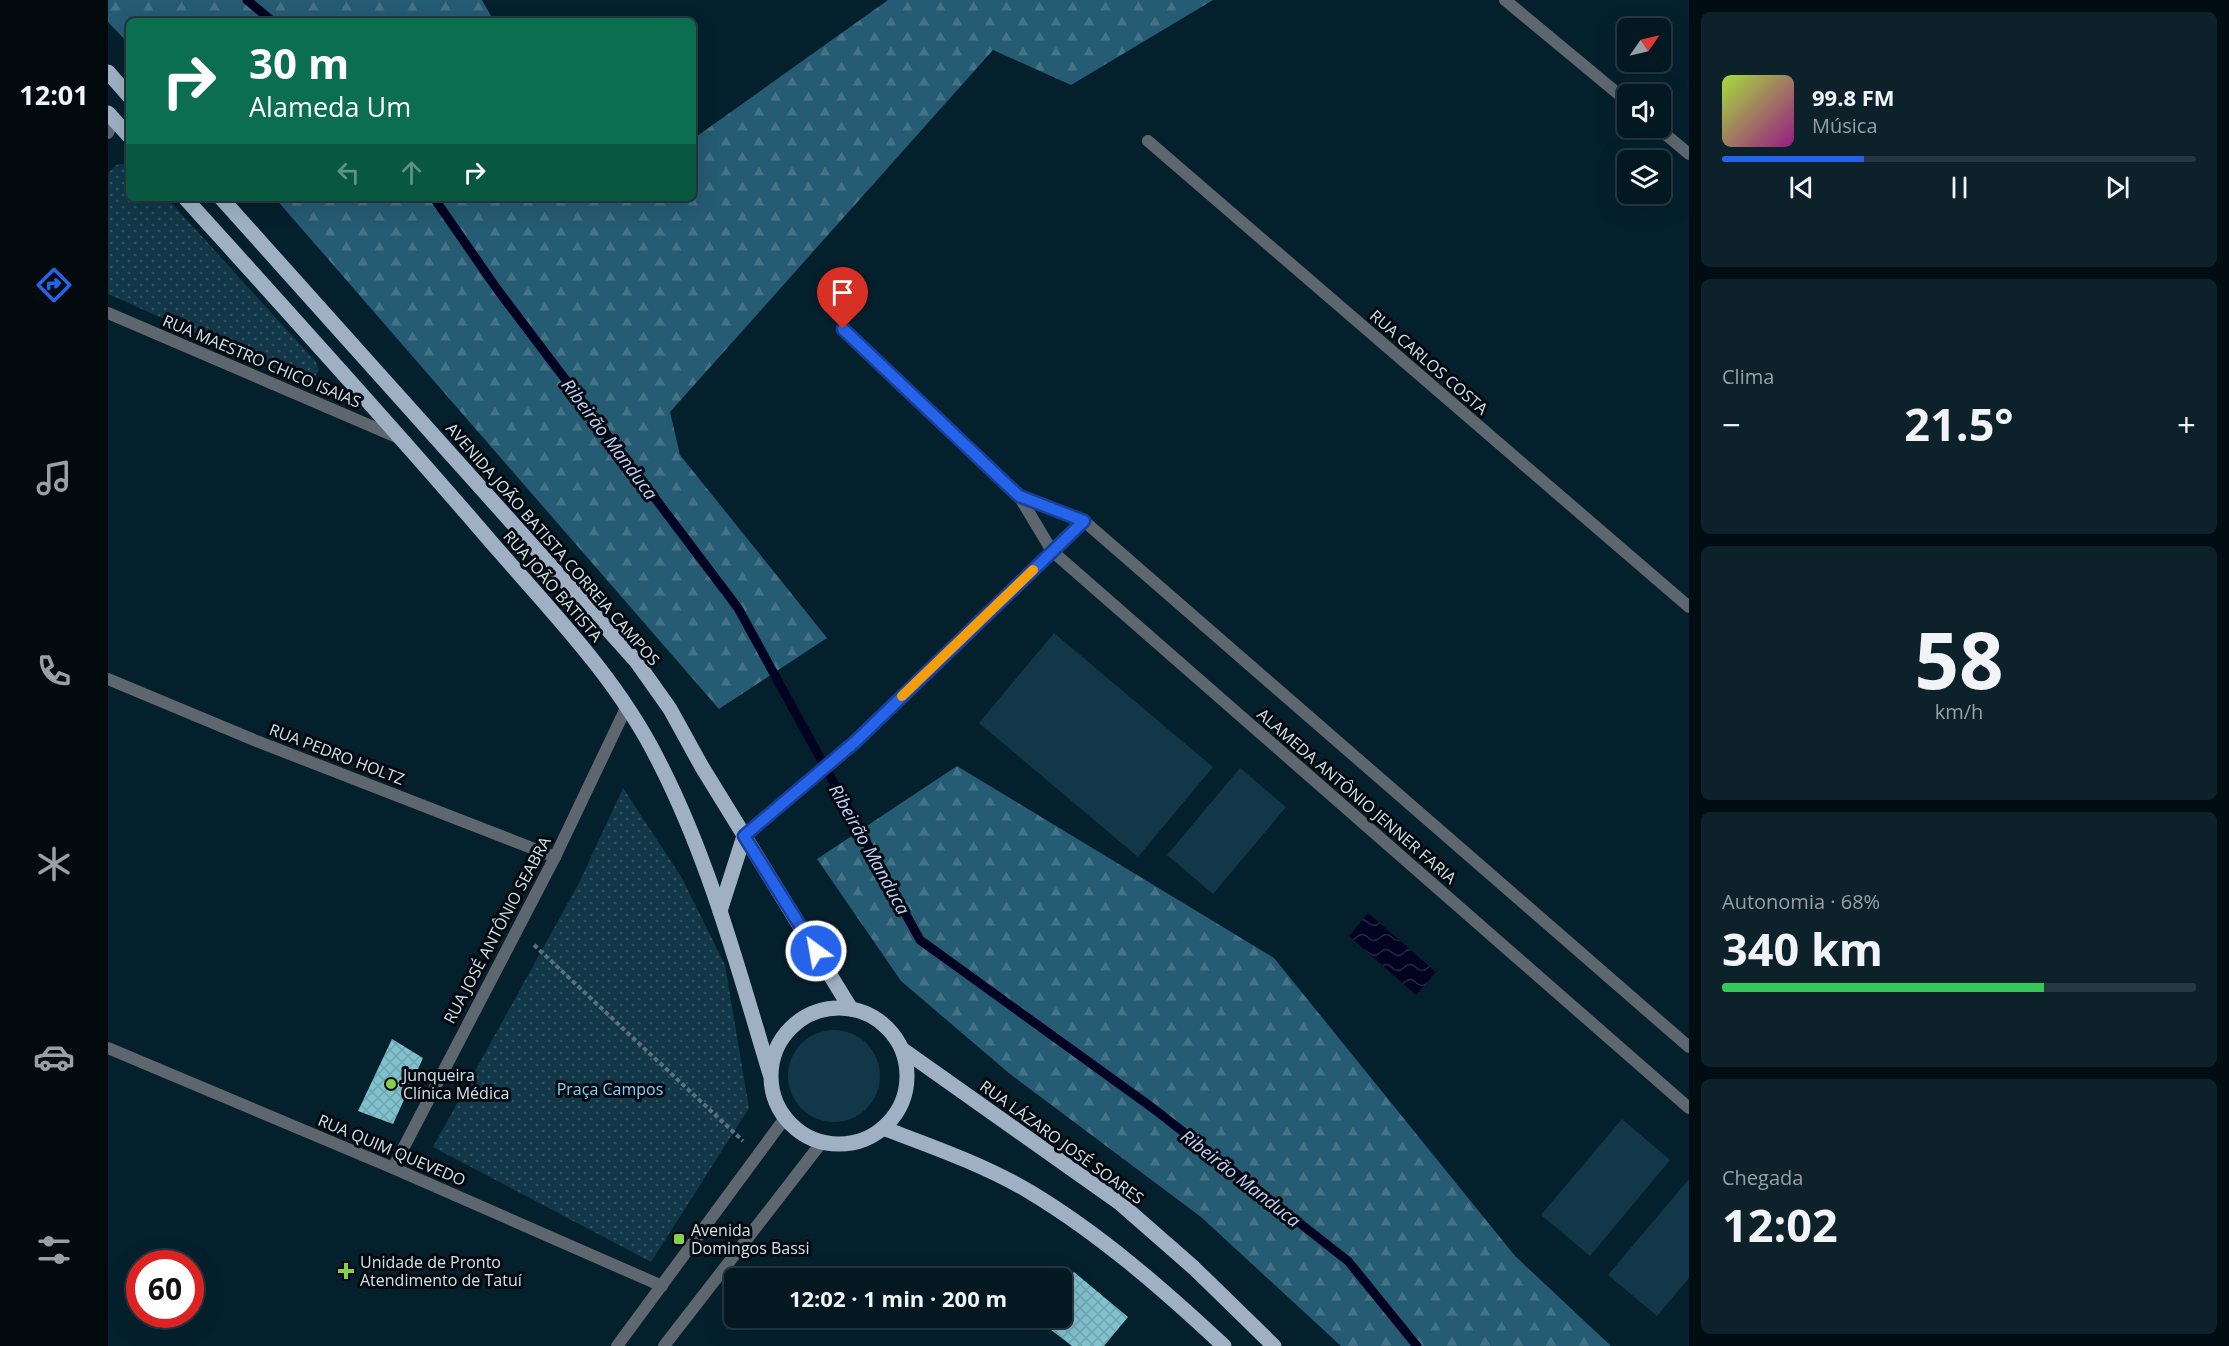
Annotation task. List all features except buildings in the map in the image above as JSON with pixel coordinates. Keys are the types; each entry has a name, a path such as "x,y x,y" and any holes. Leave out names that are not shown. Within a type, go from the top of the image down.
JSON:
{"main road":[{"path":"108,72 126,93"},
{"path":"110,122 126,134"},
{"name":"RUA JOÃO BATISTA","path":"188,201 403,439 588,653 627,706 660,763 720,911 770,1074"},
{"name":"AVENIDA JOÃO BATISTA CORREIA CAMPOS","path":"224,201 636,661 670,709 744,836 851,1009"},
{"path":"720,911 744,836"},
{"path":"828,1008 851,1009 874,1017 890,1031 902,1049 907,1070 906,1092 898,1112 883,1128 865,1139 844,1144 822,1143 803,1134 785,1118 774,1097 770,1074 775,1050 787,1030 806,1016 828,1008"},
{"name":"RUA LÁZARO JOSÉ SOARES","path":"902,1049 1121,1204 1194,1268 1274,1346"},
{"path":"883,1128 955,1156 1030,1192 1104,1243 1224,1346"}],"street":[{"path":"1505,0 1617,93"},
{"path":"1670,138 1689,154"},
{"name":"RUA CARLOS COSTA","path":"1148,141 1689,607"},
{"name":"RUA MAESTRO CHICO ISAIAS","path":"108,313 403,439"},
{"name":"ALAMEDA ANTÔNIO JENNER FARIA","path":"843,329 1019,496 1052,551 1689,1108"},
{"name":"ALAMEDA ANTÔNIO JENNER FARIA","path":"1019,496 1084,521 1689,1047"},
{"path":"744,836 855,742 1084,521"},
{"name":"RUA PEDRO HOLTZ","path":"108,679 254,740 555,857"},
{"name":"RUA JOSÉ ANTÔNIO SEABRA","path":"393,1168 555,857 627,706"},
{"name":"RUA QUIM QUEVEDO","path":"108,1048 393,1168 662,1286"},
{"path":"617,1346 759,1157 785,1118"},
{"path":"664,1346 822,1143"}],"path":[{"path":"516,928 759,1157"}],"green space":[{"path":"108,0 482,0 492,18 126,18 126,41 108,22"},
{"path":"888,0 1213,0 1071,85 993,50 670,412 680,455 827,638 719,709 278,201 602,201 604,203 607,201 696,201 696,137"},
{"path":"126,163 126,201 170,201 316,362 319,370 313,380 306,382 108,294 108,173 116,165"},
{"path":"1054,633 1213,767 1138,857 979,723"},
{"path":"957,766 1274,958 1515,1256 1611,1346 1341,1346 1201,1217 1010,1074 901,981 817,859"},
{"path":"1240,768 1286,807 1213,894 1167,855"},
{"name":"Praça Campos","path":"623,788 682,878 725,965 749,1108 651,1262 433,1147 579,883"},
{"path":"834,1030 851,1034 866,1044 876,1059 880,1076 876,1093 866,1108 851,1118 834,1122 817,1118 802,1108 792,1093 788,1076 792,1059 802,1044 817,1034"},
{"path":"1622,1119 1670,1160 1590,1256 1541,1215"},
{"path":"1689,1179 1689,1278 1657,1316 1608,1275"}],"water":[{"path":"1368,913 1436,972 1416,995 1349,936"}],"waterway":[{"name":"Ribeirão Manduca","path":"247,0 268,18"},
{"name":"Ribeirão Manduca","path":"436,201 497,289 738,608 920,940 1154,1109 1348,1261 1417,1346"}],"slow traffic":[{"path":"902,696 1033,570"}],"place":[{"name":"Junqueira Clínica Médica","path":"391,1084"},
{"name":"Avenida Domingos Bassi","path":"679,1239"},
{"name":"Unidade de Pronto Atendimento de Tatuí","path":"346,1271"}],"route":[{"path":"816,951 744,836 855,742 1084,521 1019,496 843,329"}]}
